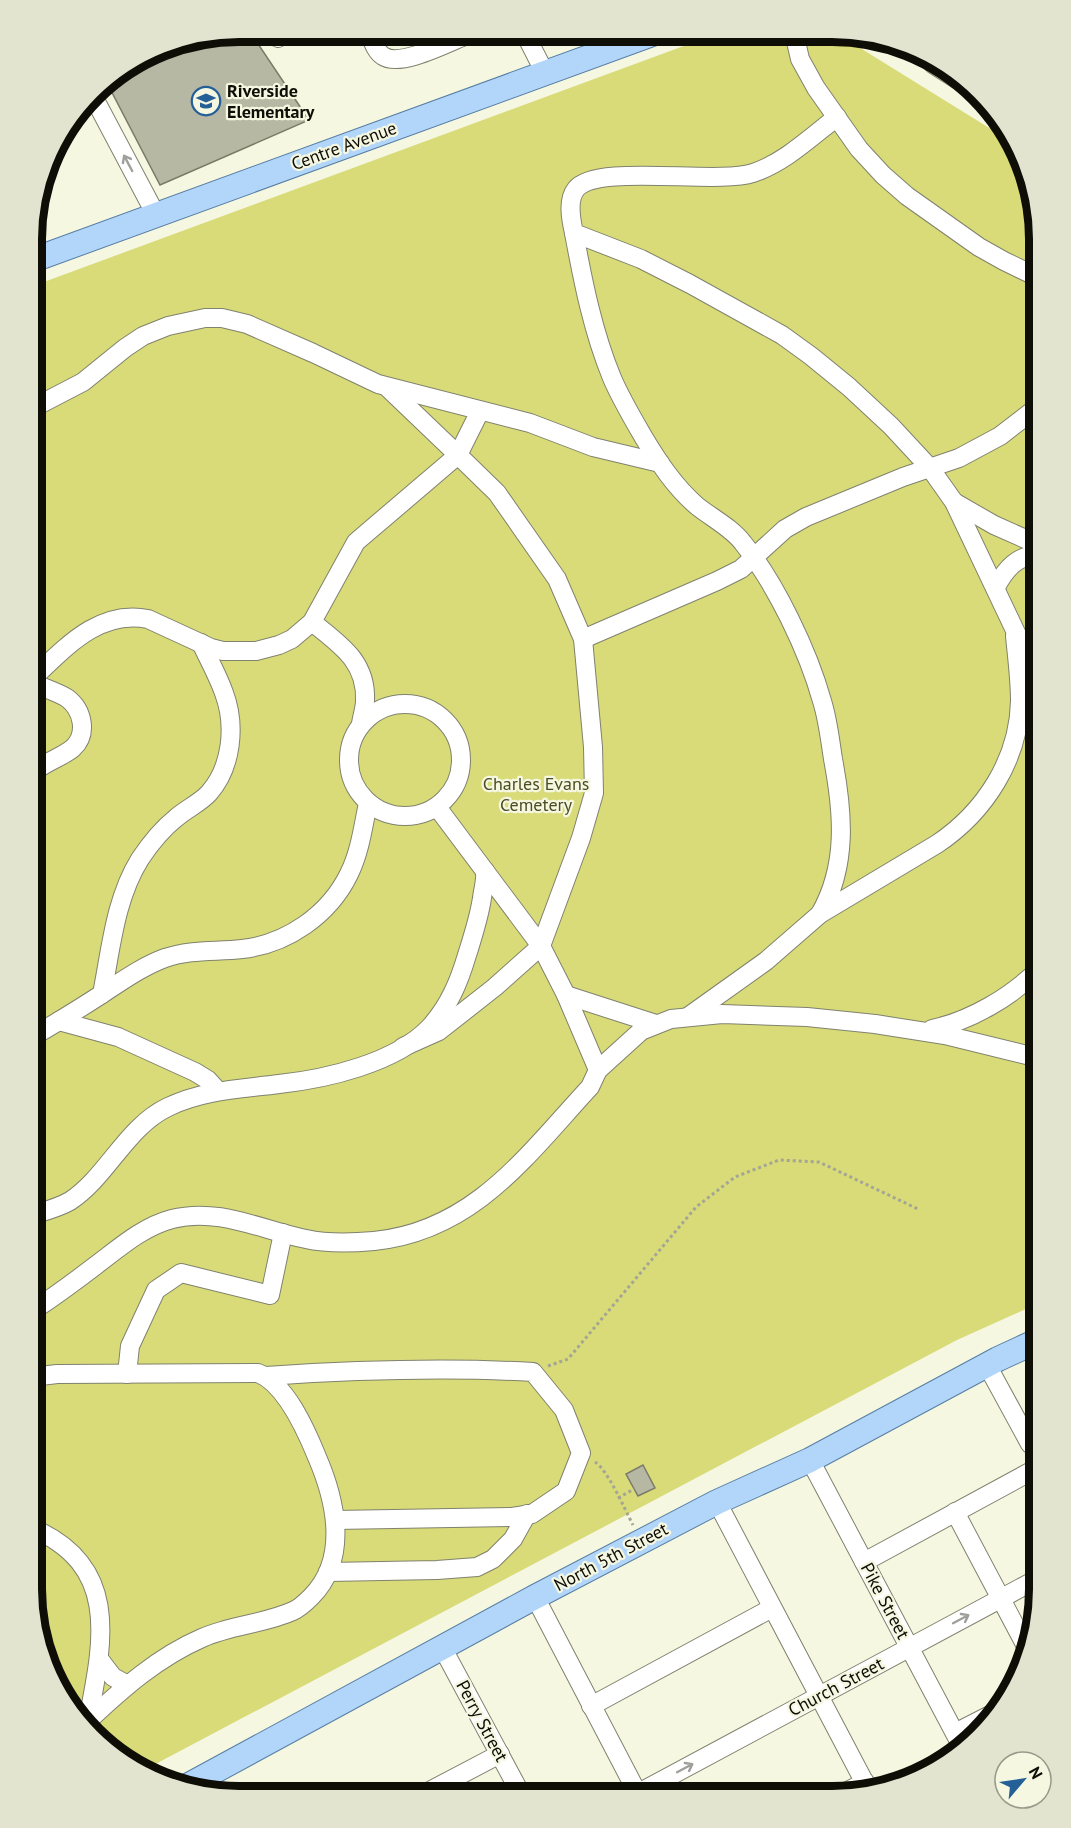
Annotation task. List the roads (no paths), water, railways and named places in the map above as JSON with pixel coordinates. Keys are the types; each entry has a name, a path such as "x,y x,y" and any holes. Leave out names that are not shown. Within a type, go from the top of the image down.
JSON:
{"main road":[{"name":"Centre Avenue","path":"42,257 630,42"},
{"name":"North 5th Street","path":"197,1781 535,1597 717,1502 810,1460 1029,1345"}],"street":[{"path":"374,42 379,53 391,60 407,58 449,42"},
{"path":"529,42 545,73"},
{"path":"796,42 805,70 816,88 870,162 907,196 979,247 1029,274"},
{"path":"97,103 156,215"},
{"path":"820,914 836,875 842,832 839,789 828,730 822,702 806,654 778,598 754,558 736,535 683,492 660,463 612,378 590,306 570,210 575,190 589,180 610,176 729,177 752,174 784,158 837,117"},
{"path":"574,233 641,259 782,336 849,387 891,426 930,468 954,502 1029,659"},
{"path":"42,403 83,382 143,336 168,326 206,318 231,320 247,324 388,387 530,423 593,447 660,463"},
{"path":"42,1212 59,1207 80,1193 133,1134 154,1115 178,1102 218,1091 282,1084 365,1066 439,1031 495,987 541,946 581,838 594,793 593,747 583,639 556,579 497,493 388,387"},
{"path":"42,670 75,639 111,620 140,617 148,619 223,651 256,651 292,639 312,622 356,542 458,455 480,411"},
{"path":"583,639 717,582 741,569 785,529 806,517 903,477 959,458 1000,436 1029,414"},
{"path":"954,502 994,525 1029,541"},
{"path":"996,586 1004,572 1014,562 1029,555"},
{"path":"312,622 348,651 354,659 364,690 365,702 361,724"},
{"path":"688,1016 766,961 820,914 954,832 985,801 1006,763 1017,735 1020,701 1014,625"},
{"path":"102,994 116,919 130,876 148,848 167,826 209,793 223,770 227,758 231,735 225,695 201,643"},
{"path":"42,687 66,698 82,719 81,735 73,747 42,767"},
{"path":"405,703 433,711 448,724 458,741 462,760 460,776 451,794 437,807 419,816 404,817 385,814 368,803 356,789 349,770 351,741 361,724 376,711 394,704 405,703"},
{"path":"42,1031 148,966 175,955 203,950 255,947 283,938 306,926 344,884 360,841 368,803"},
{"path":"437,807 541,946 566,995 598,1070"},
{"path":"403,1047 429,1028 449,1001 459,980 481,913 485,871"},
{"path":"922,1031 955,1023 978,1012 1029,978"},
{"path":"566,995 656,1024"},
{"path":"42,1305 133,1238 171,1220 183,1217 219,1216 324,1242 357,1243 391,1239 434,1225 481,1200 503,1180 590,1087 598,1070 641,1031 656,1024 688,1016 722,1014 807,1017 922,1031 1029,1055"},
{"path":"59,1021 118,1037 195,1072 208,1080 218,1091"},
{"path":"127,1374 130,1346 156,1290 181,1273 270,1295 283,1233"},
{"path":"987,1365 1029,1441"},
{"path":"42,1376 258,1373 267,1376 358,1370 446,1368 532,1372 564,1410 581,1453 566,1491 532,1514 512,1517 335,1520"},
{"path":"91,1718 128,1685 163,1659 202,1638 295,1611 323,1584 335,1545 335,1520 326,1477 308,1435 289,1401 267,1376"},
{"name":"Pike Street","path":"810,1460 958,1738"},
{"path":"864,1562 1029,1472"},
{"path":"717,1502 865,1783"},
{"path":"955,1512 1022,1639"},
{"path":"328,1572 477,1567 493,1559 513,1539 527,1514"},
{"path":"42,1532 78,1559 90,1580 100,1608 100,1660 89,1716"},
{"name":"Church Street","path":"654,1786 1029,1583"},
{"path":"535,1597 632,1786"},
{"path":"591,1706 772,1608"},
{"name":"Perry Street","path":"442,1647 517,1786"},
{"path":"100,1660 113,1677 128,1685"},
{"path":"439,1786 500,1754"}],"place":[{"name":"Riverside Elementary","path":"206,101"}],"park label":[{"name":"Charles Evans Cemetery","path":"536,794"}]}
